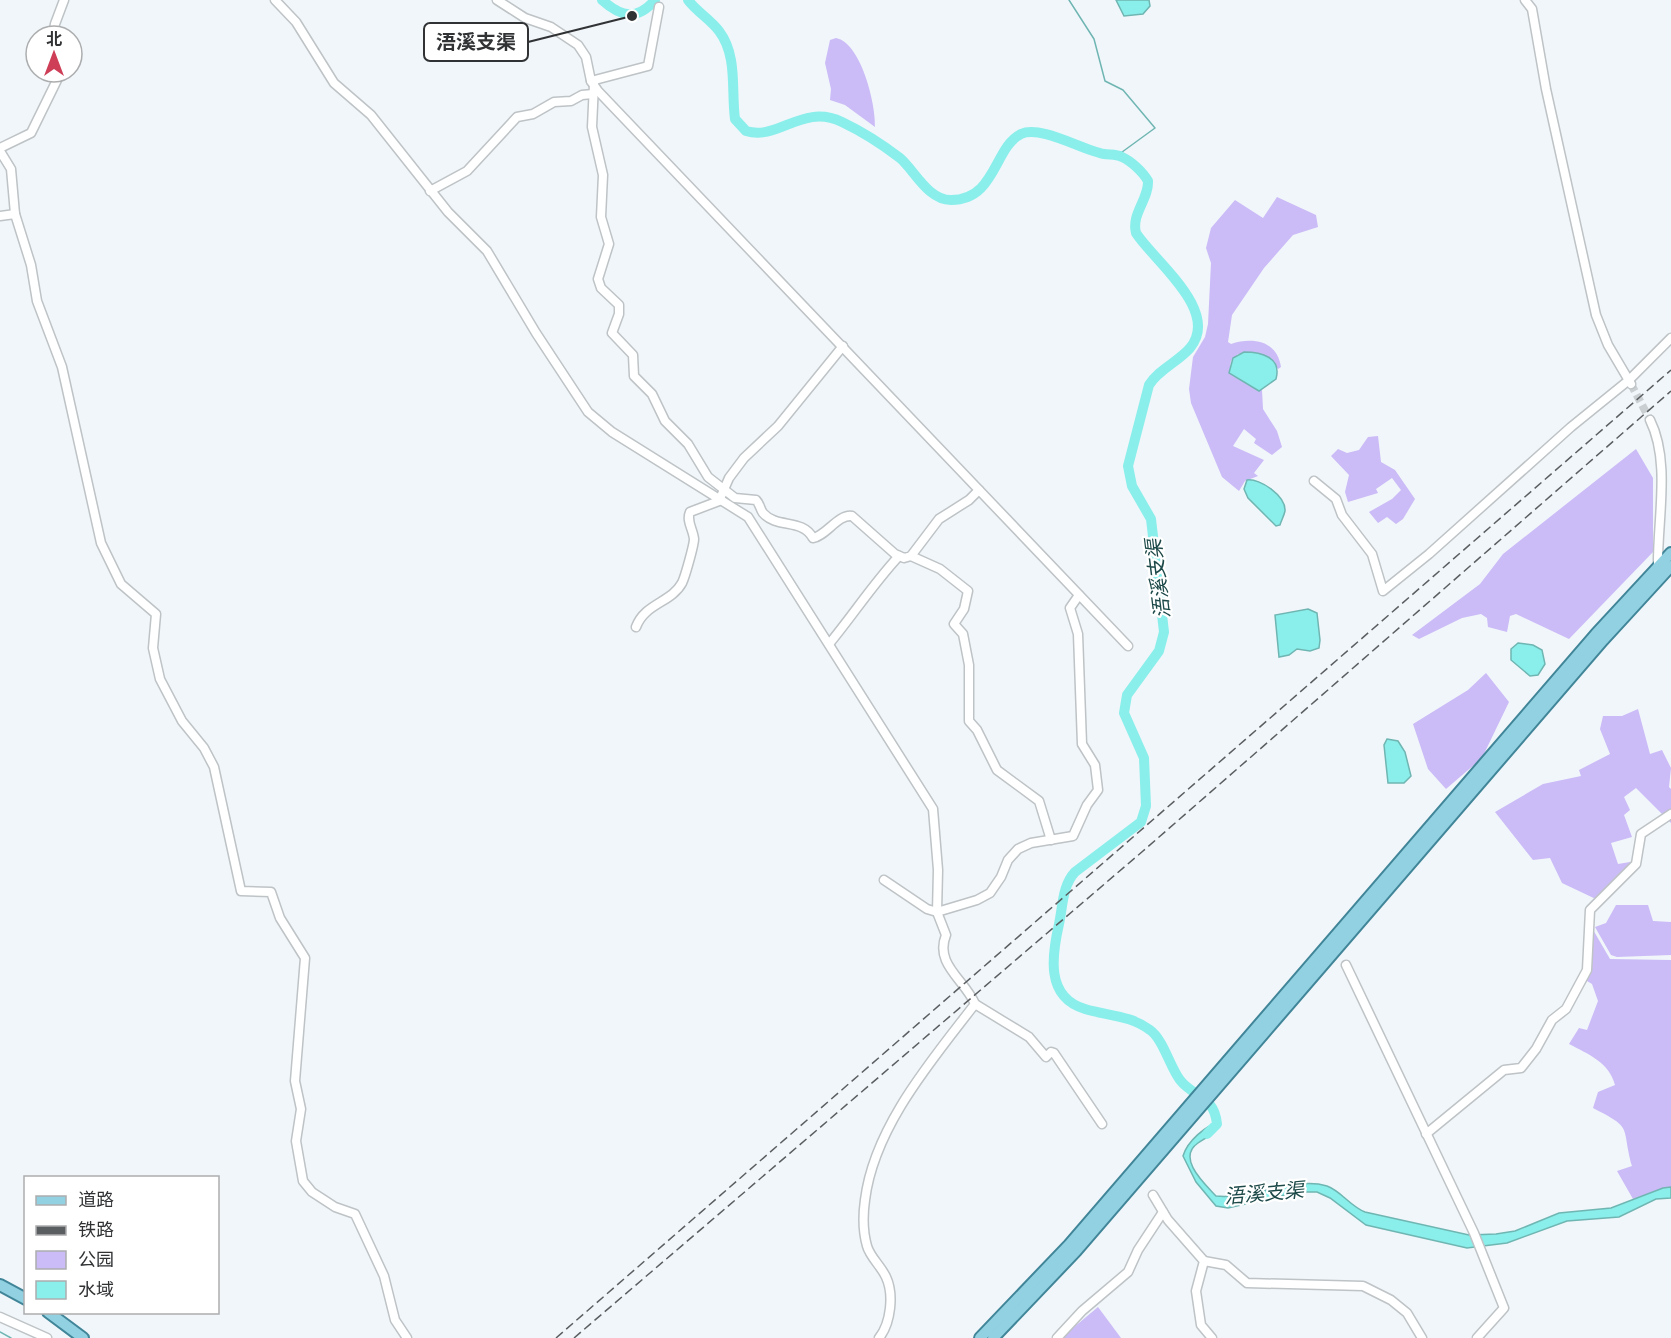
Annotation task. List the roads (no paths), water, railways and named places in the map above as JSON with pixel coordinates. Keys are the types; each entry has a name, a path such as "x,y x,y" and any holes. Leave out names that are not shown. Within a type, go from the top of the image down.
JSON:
{"main road":[{"path":"993,1338 1076,1251 1215,1083 1596,634 1667,569 1671,553"},
{"path":"980,1338 1192,1111"},
{"path":"0,1285 24,1298"},
{"path":"51,1314 83,1338"}],"street":[{"path":"55,24 64,0"},
{"path":"497,0 525,18 550,27 578,45 586,57 592,86 592,127 603,175 601,217 609,244 598,279 601,288 617,301 620,307 612,333 633,355 634,376 652,394 665,421 689,445 704,473 735,498 754,499 765,514 802,526 813,538 833,527 843,517 852,516 904,558 911,556 939,519 969,500 980,490"},
{"path":"1528,0 1532,9 1546,88 1596,315 1608,345 1630,382"},
{"path":"278,1 296,22 334,83 357,101 376,121 430,190 487,251 536,333 588,412 612,432 748,516 933,809 938,870 937,912 945,935 942,942 945,961 975,1004 1029,1037 1046,1057 1051,1052 1054,1053 1096,1120 1102,1124"},
{"path":"430,190 467,171 517,117 532,114 554,102 571,101 592,86 648,66 659,7"},
{"path":"55,84 31,133 0,149 11,169 15,214 31,265 37,302 62,367 103,550 126,590 156,614 153,648 157,671 182,721 204,748 214,767 241,891 271,892 280,918 305,958 295,1081 301,1103 296,1141 303,1181 312,1192 327,1202 355,1214 384,1276 395,1320 407,1338"},
{"path":"592,86 1128,646"},
{"path":"0,216 15,214"},
{"path":"1314,481 1336,499 1341,515 1372,554 1383,591 1429,554 1571,427 1630,382 1671,338"},
{"path":"636,627 647,609 679,588 683,580 694,543 688,518 690,512 716,503 744,458 778,426 843,346"},
{"path":"1650,420 1656,436 1661,477 1667,569"},
{"path":"829,644 853,618 872,585 899,556"},
{"path":"911,556 942,570 968,591 963,609 954,624 963,634 969,664 969,721 977,730 997,770 1040,801 1051,840"},
{"path":"884,880 927,909 937,912 977,900 990,893 1014,852 1031,843 1073,836 1087,805 1098,790 1095,765 1083,744 1078,634 1070,608 1078,595"},
{"path":"1426,1134 1504,1070 1521,1068 1536,1050 1552,1020 1566,1009 1588,967 1590,910 1636,864 1641,834 1671,814"},
{"path":"1346,965 1474,1233 1504,1308 1477,1338"},
{"path":"879,1338 887,1320 890,1292 886,1277 867,1248 864,1216 865,1198 880,1141 938,1053 975,1004"},
{"path":"1152,1195 1162,1212 1204,1261 1226,1265 1247,1283 1358,1286 1370,1289 1391,1300 1407,1313 1422,1338"},
{"path":"1057,1338 1090,1304 1128,1272 1138,1250 1162,1212"},
{"path":"1204,1261 1196,1291 1201,1324 1212,1338"},
{"path":"0,1317 47,1338"}],"water":[{"path":"1116,0 1149,0 1150,6 1143,14 1124,16"},
{"path":"1244,352 1269,357 1276,366 1276,379 1259,391 1229,373 1233,358"},
{"path":"1247,480 1259,482 1277,494 1285,511 1280,525 1276,526 1248,498 1244,489"},
{"path":"1308,609 1317,613 1319,648 1310,651 1297,649 1289,655 1279,657 1275,615"},
{"path":"1518,643 1533,645 1542,650 1545,664 1538,675 1530,676 1511,660 1511,649"},
{"path":"1387,739 1398,741 1405,752 1411,776 1404,783 1388,783 1384,745"},
{"path":"1220,1123 1214,1132 1192,1149 1190,1156 1195,1171 1216,1196 1244,1195 1301,1184 1327,1186 1365,1212 1469,1235 1515,1231 1559,1213 1611,1208 1663,1188 1671,1187 1671,1198 1656,1199 1619,1217 1567,1221 1507,1243 1467,1248 1366,1225 1330,1198 1317,1192 1298,1192 1228,1208 1216,1206 1196,1182 1183,1156 1188,1145 1198,1135"}],"waterway":[{"name":"浯溪支渠","path":"602,0 616,10 629,14 642,11 655,0"},
{"name":"浯溪支渠","path":"688,0 719,31 725,41 733,73 735,119 746,131 758,133 803,119 828,117 872,138 900,158 922,184 935,195 951,200 966,198 977,192 986,183 1012,141 1021,134 1029,132 1050,135 1095,152 1120,156 1136,167 1148,181 1148,188 1136,219 1136,233 1181,287 1191,303 1197,318 1197,334 1190,348 1158,374 1149,385 1128,466 1132,486 1151,519 1164,632 1159,651 1127,695 1124,713 1144,758 1146,806 1141,822 1075,872 1071,878 1064,897 1054,949 1054,974 1063,995 1072,1003 1085,1009 1135,1021 1155,1034 1180,1080 1212,1107 1217,1124 1207,1134"},
{"path":"1069,0 1094,39 1105,81 1123,90 1155,128 1118,155"},
{"path":"0,1332 11,1338"}],"tunnel":[{"path":"1631,384 1650,420"}],"railway":[{"path":"556,1338 1671,370"},
{"path":"574,1338 1143,851 1671,391"}],"place":[{"name":"浯溪支渠","path":"632,16"}]}
